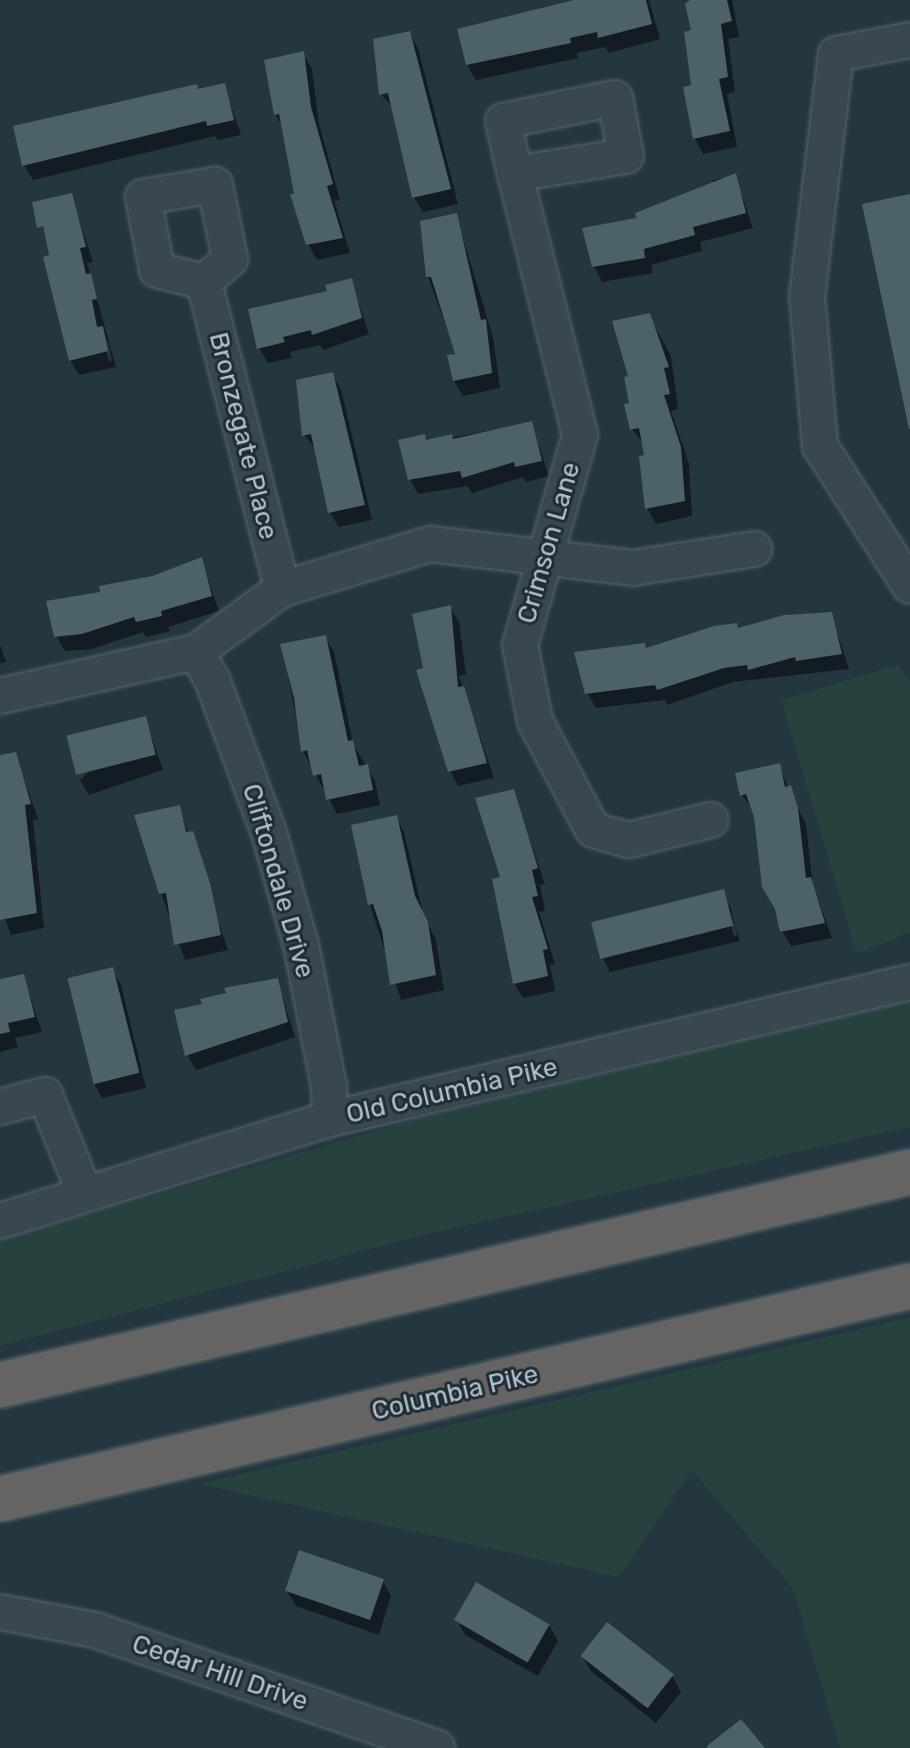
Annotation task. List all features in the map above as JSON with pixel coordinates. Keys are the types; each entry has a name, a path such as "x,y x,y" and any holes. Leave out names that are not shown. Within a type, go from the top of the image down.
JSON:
{"highway":[{"path":"0,1385 910,1172"},
{"name":"Columbia Pike","path":"0,1499 910,1286"}],"street":[{"path":"910,40 836,54 807,296 820,446 910,586"},
{"name":"Crimson Lane","path":"515,174 580,435 547,560 520,645 535,721 593,830 629,840 711,820"},
{"name":"Bronzegate Place","path":"204,282 282,589"},
{"path":"0,696 196,652 282,589 430,544 633,568 755,549"},
{"name":"Cliftondale Drive","path":"196,652 213,682 269,833 301,945 329,1086 330,1119"},
{"name":"Old Columbia Pike","path":"0,1221 330,1119 910,982"},
{"path":"0,1107 45,1095 85,1194"},
{"name":"Cedar Hill Drive","path":"0,1612 95,1630 437,1748"}],"green space":[{"path":"897,665 910,681 910,932 857,954 781,700"},
{"path":"910,1001 910,1127 428,1234 0,1346 0,1240 416,1119"},
{"path":"910,1317 910,1748 840,1748 793,1589 692,1470 619,1577 199,1484"}],"building":[{"path":"574,0 646,0 652,24 598,38 597,32 570,38 571,43 466,65 457,29"},
{"path":"690,0 727,0 732,21 721,24 728,77 719,79 730,131 693,139 683,87 691,85 684,32 691,30 685,4"},
{"path":"410,31 451,189 412,198 388,93 379,95 373,39"},
{"path":"304,51 311,107 333,184 327,186 343,238 306,245 290,194 294,194 279,114 274,115 264,60"},
{"path":"225,83 234,120 207,126 206,121 22,166 13,126 197,84 198,89"},
{"path":"736,173 746,213 693,227 695,235 644,249 645,258 592,267 582,228 636,218 635,213"},
{"path":"72,193 86,247 80,248 86,274 91,273 97,299 92,300 97,327 103,326 108,351 69,361 43,257 49,255 43,226 37,228 32,202"},
{"path":"910,194 910,429 909,429 862,204"},
{"path":"457,213 481,320 486,319 492,373 453,381 447,355 455,354 431,277 426,277 420,221"},
{"path":"352,278 362,318 312,335 311,330 283,337 285,342 257,349 248,309 327,291 325,285"},
{"path":"650,313 669,367 664,368 670,394 664,395 681,447 685,501 645,509 639,456 644,455 639,428 630,430 624,404 629,403 624,377 628,376 612,321"},
{"path":"333,372 365,505 328,513 311,434 302,436 296,380"},
{"path":"532,421 542,461 515,467 514,462 462,478 460,471 408,480 398,440 425,434 426,440 452,434 453,439"},
{"path":"202,557 212,596 161,611 162,616 136,622 134,617 82,634 54,637 46,601 100,592 99,586 152,576"},
{"path":"451,605 458,687 464,686 487,763 448,772 416,670 423,668 412,614"},
{"path":"832,612 842,654 796,661 795,657 748,670 747,665 724,668 657,690 655,685 585,694 574,652 645,643 646,648 714,626 737,623 738,628 784,615"},
{"path":"326,635 348,741 353,740 359,766 368,764 373,790 326,800 321,774 313,776 307,750 301,752 294,698 280,644"},
{"path":"146,716 156,755 76,775 66,736"},
{"path":"16,752 31,804 25,805 37,913 0,920 0,755"},
{"path":"780,763 785,787 791,785 798,808 806,878 811,877 825,923 780,932 775,909 762,887 754,817 746,794 740,796 735,773"},
{"path":"514,789 538,868 532,870 538,896 532,897 548,949 543,950 548,976 513,984 492,879 500,877 475,798"},
{"path":"180,805 186,832 193,831 210,883 221,935 174,945 166,893 159,894 134,815"},
{"path":"397,815 415,896 428,922 436,975 390,985 382,931 373,904 368,905 351,825"},
{"path":"724,889 733,926 600,959 591,922"},
{"path":"113,967 139,1073 94,1084 67,978"},
{"path":"24,974 35,1017 8,1023 10,1032 0,1034 0,979"},
{"path":"278,978 288,1022 185,1056 174,1010 202,1004 200,999 226,993 224,988"},
{"path":"299,1550 384,1579 370,1620 285,1591"},
{"path":"476,1582 550,1624 528,1663 454,1620"},
{"path":"607,1622 674,1674 648,1708 581,1656"},
{"path":"741,1719 765,1748 708,1748 707,1746"}]}
